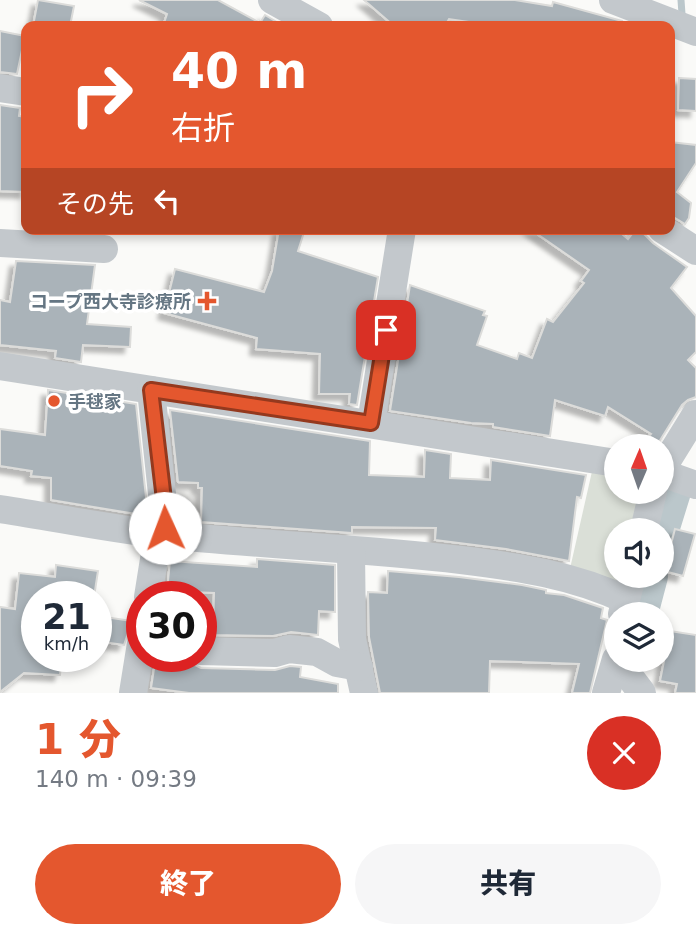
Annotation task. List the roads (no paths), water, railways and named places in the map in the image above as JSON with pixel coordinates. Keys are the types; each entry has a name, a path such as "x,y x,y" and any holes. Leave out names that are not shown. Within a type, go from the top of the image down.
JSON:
{"street":[{"path":"272,0 309,21"},
{"path":"613,0 667,21"},
{"path":"675,24 696,32"},
{"path":"0,88 21,91"},
{"path":"371,423 401,235"},
{"path":"674,235 695,246"},
{"path":"0,243 104,249"},
{"path":"0,366 604,461"},
{"path":"151,390 165,528 158,534 151,581"},
{"path":"674,451 696,414"},
{"path":"674,476 696,485"},
{"path":"0,509 158,534 351,550 518,568 557,575 627,597"},
{"path":"351,550 352,639 361,680"},
{"path":"217,651 275,653 289,649 317,652 361,680"},
{"path":"133,693 136,672"},
{"path":"606,693 612,672"},
{"path":"626,672 642,693"}],"waterway":[{"path":"681,0 682,14"},
{"path":"663,518 667,504"},
{"path":"641,602 645,588"}],"place":[{"name":"コープ西大寺診療所","path":"207,301"},
{"name":"手毬家","path":"54,401"}]}
